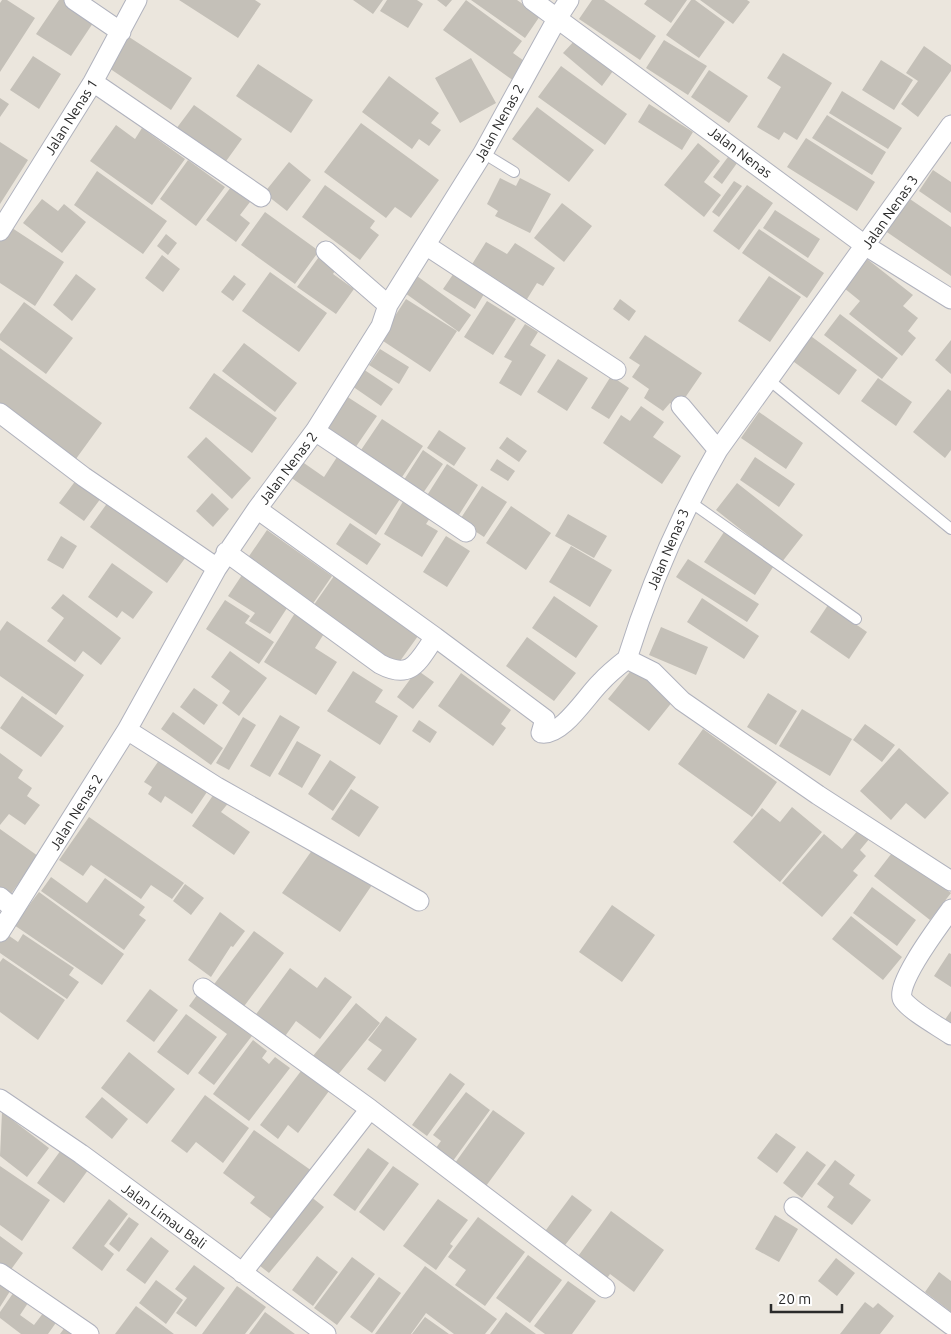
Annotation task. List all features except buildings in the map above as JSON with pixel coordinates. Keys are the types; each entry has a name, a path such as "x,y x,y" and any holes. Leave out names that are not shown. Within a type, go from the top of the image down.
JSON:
{"street":[{"path":"74,0 121,32"},
{"name":"Jalan Nenas 1","path":"0,231 93,82 137,0"},
{"name":"Jalan Nenas","path":"532,0 558,17 866,246 951,299"},
{"name":"Jalan Nenas 2","path":"0,932 7,903 127,730 222,560 257,509 316,431 381,326 388,305 427,246 483,153 558,17 570,0"},
{"path":"93,82 261,197"},
{"name":"Jalan Nenas 3","path":"627,659 644,605 689,501 718,450 951,125"},
{"path":"427,246 616,370"},
{"path":"326,251 388,305"},
{"path":"681,406 718,450"},
{"path":"0,414 84,476 222,560 393,671 403,672 416,663 434,637"},
{"path":"316,431 466,532"},
{"path":"257,509 545,719 541,733 551,733 561,726 600,682 627,659 653,672 682,700 810,789 951,881"},
{"path":"127,730 217,787 419,901"},
{"path":"951,909 912,968 901,992 903,1000 951,1035"},
{"path":"203,988 370,1110 604,1288"},
{"name":"Jalan Limau Bali","path":"0,1099 81,1154 326,1334"},
{"path":"242,1273 370,1110"},
{"path":"794,1207 951,1325"},
{"path":"0,1273 89,1334"}],"lane":[{"path":"483,153 514,172"},
{"path":"769,380 951,529"},
{"path":"689,501 856,619"}]}
